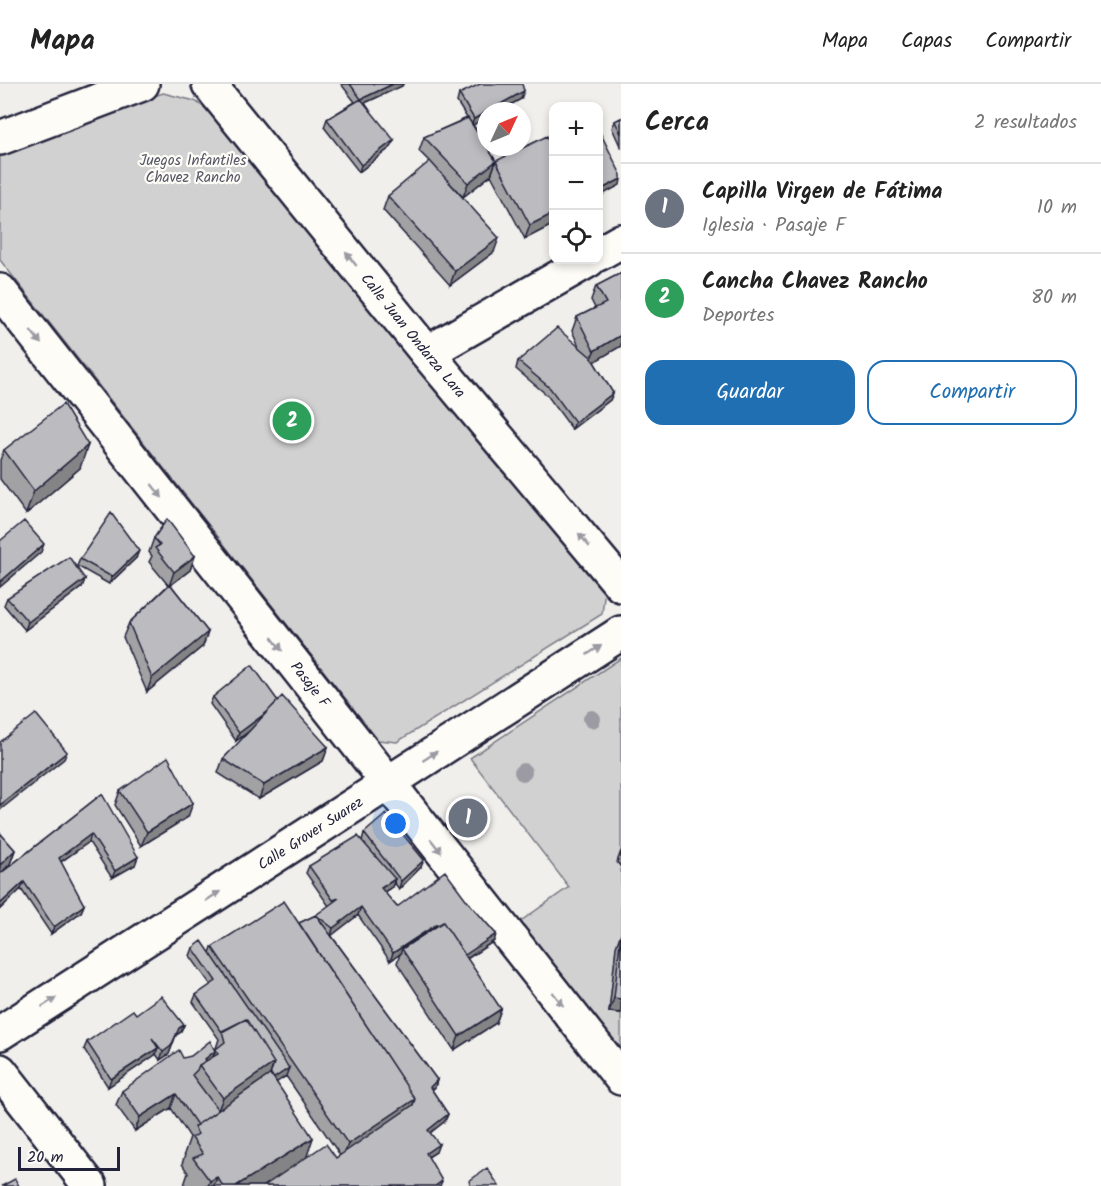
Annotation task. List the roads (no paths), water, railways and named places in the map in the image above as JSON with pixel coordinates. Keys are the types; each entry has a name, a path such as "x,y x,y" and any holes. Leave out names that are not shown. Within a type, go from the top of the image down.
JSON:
{"street":[{"path":"0,138 142,84"},
{"name":"Calle Juan Ondarza Lara","path":"209,84 427,353 621,585"},
{"path":"603,251 621,241"},
{"path":"427,353 582,264"},
{"name":"Pasaje F","path":"0,291 621,1078"},
{"name":"Calle Grover Suarez","path":"0,1033 621,633"},
{"path":"0,1071 90,1186"}],"place":[{"name":"Cancha Chavez Rancho","path":"292,421"},
{"name":"Capilla Virgen de Fátima","path":"468,818"}],"park label":[{"name":"Juegos Infantiles Chavez Rancho","path":"193,168"}]}
